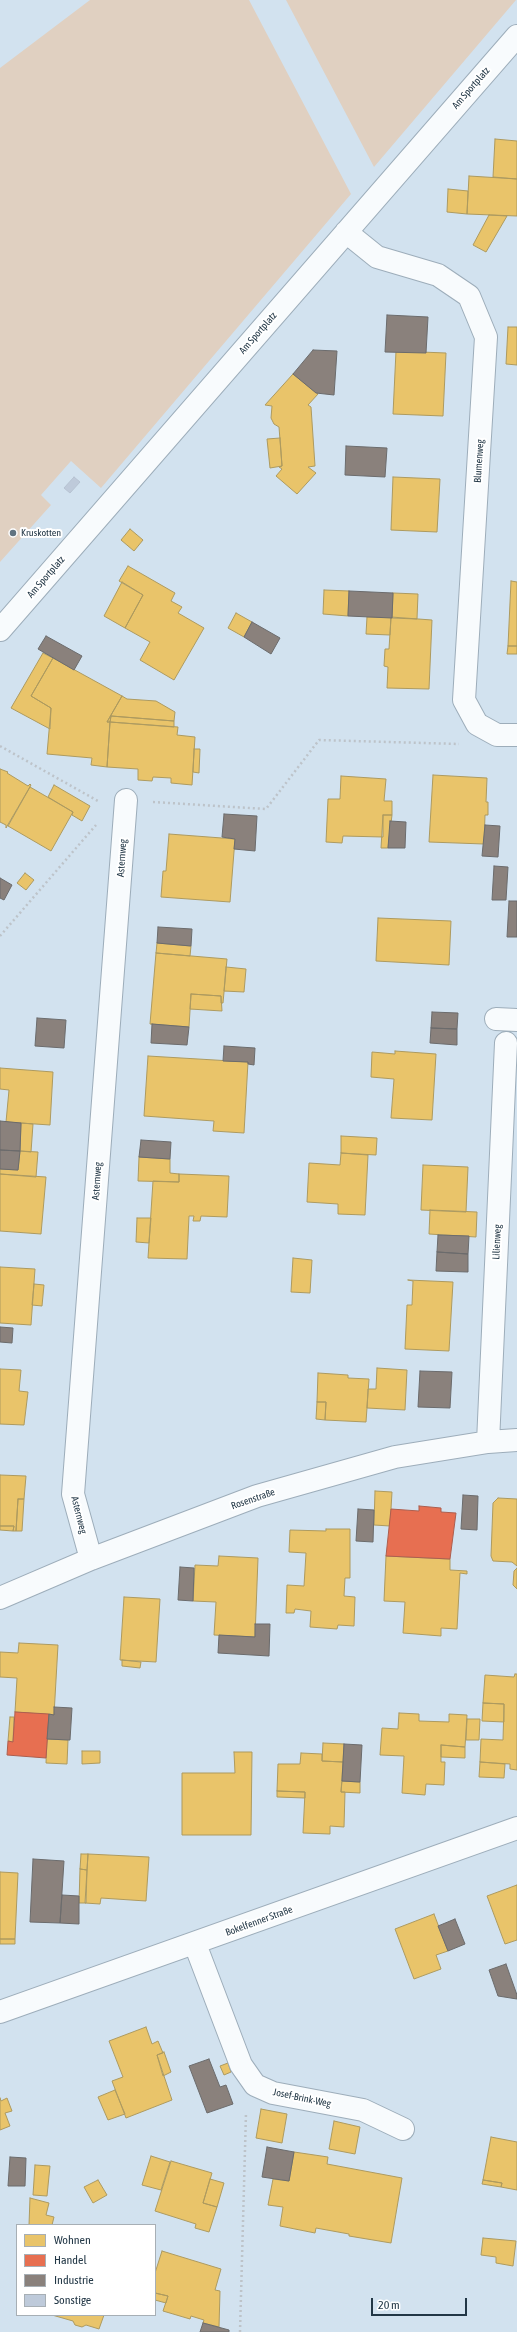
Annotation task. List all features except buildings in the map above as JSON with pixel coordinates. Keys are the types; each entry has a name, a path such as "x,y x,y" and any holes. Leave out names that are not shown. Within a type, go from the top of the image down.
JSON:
{"street":[{"name":"Am Sportplatz","path":"0,630 517,36"},
{"name":"Blumenweg","path":"346,232 377,256 438,275 469,296 486,337 464,700 477,724"},
{"path":"477,724 497,735 517,736"},
{"name":"Asternweg","path":"91,1559 73,1494 117,803"},
{"name":"Lilienweg","path":"488,1442 506,1043"},
{"name":"Rosenstraße","path":"0,1598 91,1559 257,1496 396,1457 488,1442 517,1440"},
{"name":"Bokelfenner Straße","path":"0,2012 195,1944 517,1828"},
{"path":"195,1944 241,2065 255,2085"},
{"name":"Josef-Brink-Weg","path":"255,2085 273,2093 362,2110 403,2129"}],"path":[{"path":"0,746 117,803 266,809 319,740 457,745 477,724"},
{"path":"0,936 99,821 117,803"},
{"path":"240,2332 247,2100 255,2085"}],"shaded area":[{"path":"90,0 249,0 351,194 101,488 71,461 41,495 51,505 0,562 0,68"},
{"path":"286,0 516,0 374,167"}],"place":[{"name":"Kruskotten","path":"13,533"}]}
